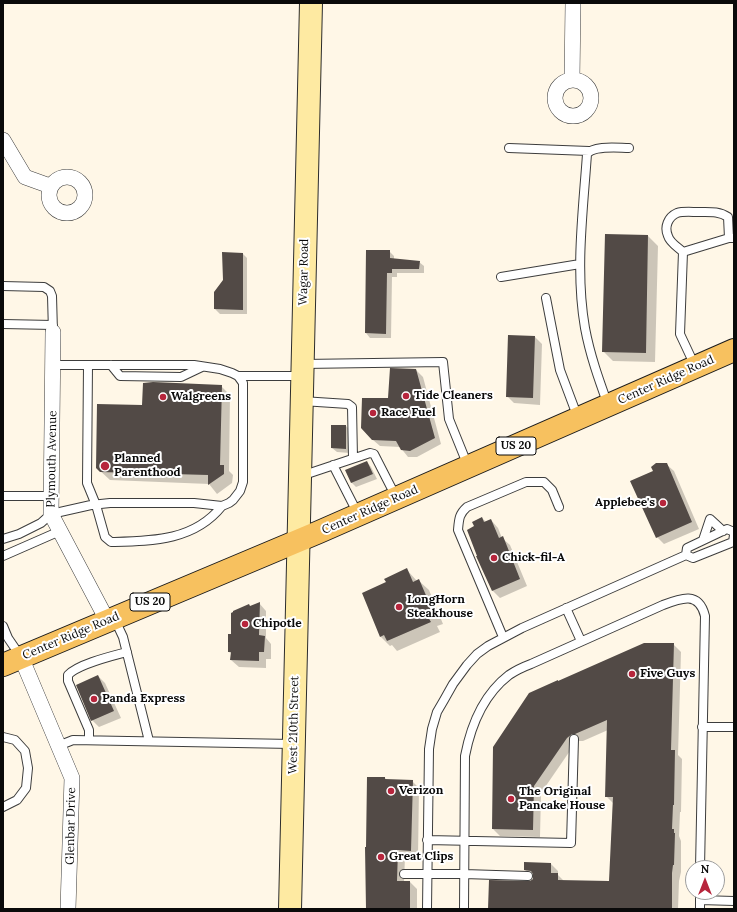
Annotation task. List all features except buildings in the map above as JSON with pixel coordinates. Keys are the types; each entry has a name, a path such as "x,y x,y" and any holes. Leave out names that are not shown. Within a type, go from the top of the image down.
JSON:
{"main road":[{"name":"Wagar Road","path":"298,541 311,3"},
{"name":"Center Ridge Road","path":"12,661 298,541 734,350"},
{"name":"West 210th Street","path":"290,909 298,541"}],"street":[{"path":"572,80 573,3"},
{"path":"3,140 26,177 50,186"},
{"name":"Plymouth Avenue","path":"53,329 51,514 111,619"},
{"name":"Glenbar Drive","path":"12,661 58,746 72,778 68,909"}],"lane":[{"path":"509,148 589,151 596,148 629,148"},
{"path":"589,151 587,154 580,264 585,328 594,364 608,406"},
{"path":"678,213 721,213 728,218 731,238 683,252 668,237 666,229 667,222 671,216 678,213"},
{"path":"683,252 680,334 696,367"},
{"path":"501,277 580,264"},
{"path":"3,286 44,287 50,291 52,296 53,329 3,324"},
{"path":"546,298 560,370 578,418"},
{"path":"52,365 194,365 220,369 238,376 302,370 443,362 449,419 469,466"},
{"path":"88,365 87,483 96,504 105,536 111,542 135,542 162,539 186,533 205,524 222,506 233,500 240,491 243,482 243,383 238,376"},
{"path":"111,365 120,376 181,377 202,367"},
{"path":"301,401 348,404 352,407 354,458"},
{"path":"300,476 370,452 374,454 397,498"},
{"path":"333,465 358,515"},
{"path":"503,637 458,530 459,518 467,507 526,482 544,482 552,490 559,507"},
{"path":"3,496 51,496"},
{"path":"3,539 19,534 41,523 51,514 96,504 157,502 194,503 222,506"},
{"path":"703,540 710,519 723,531"},
{"path":"686,555 687,548 703,540 727,529 734,532"},
{"path":"3,556 60,531"},
{"path":"427,909 429,749 432,729 437,712 453,684 467,665 477,654 503,637 686,555 693,558 733,542 734,535"},
{"path":"464,909 465,756 469,738 485,700 494,688 510,675 580,642 678,599 689,599 698,602 703,609 705,616 700,860"},
{"path":"566,608 580,642"},
{"path":"111,619 123,637 149,741"},
{"path":"3,626 8,638 12,661"},
{"path":"89,740 89,730 68,681 68,675 72,671 104,658 127,652"},
{"path":"702,727 734,727"},
{"path":"3,737 14,740 24,751 28,768 26,788 17,800 3,807"},
{"path":"427,840 571,842 574,739"},
{"path":"58,746 73,740 294,744"},
{"path":"404,874 528,876"}],"place":[{"name":"Tide Cleaners","path":"406,396"},
{"name":"Walgreens","path":"163,397"},
{"name":"Race Fuel","path":"373,413"},
{"name":"Planned Parenthood","path":"105,466"},
{"name":"Applebee's","path":"663,503"},
{"name":"Chick-fil-A","path":"494,558"},
{"name":"LongHorn Steakhouse","path":"399,607"},
{"name":"Chipotle","path":"245,624"},
{"name":"Five Guys","path":"632,674"},
{"name":"Panda Express","path":"94,699"},
{"name":"Verizon","path":"391,791"},
{"name":"The Original Pancake House","path":"511,799"},
{"name":"Great Clips","path":"381,857"}]}
